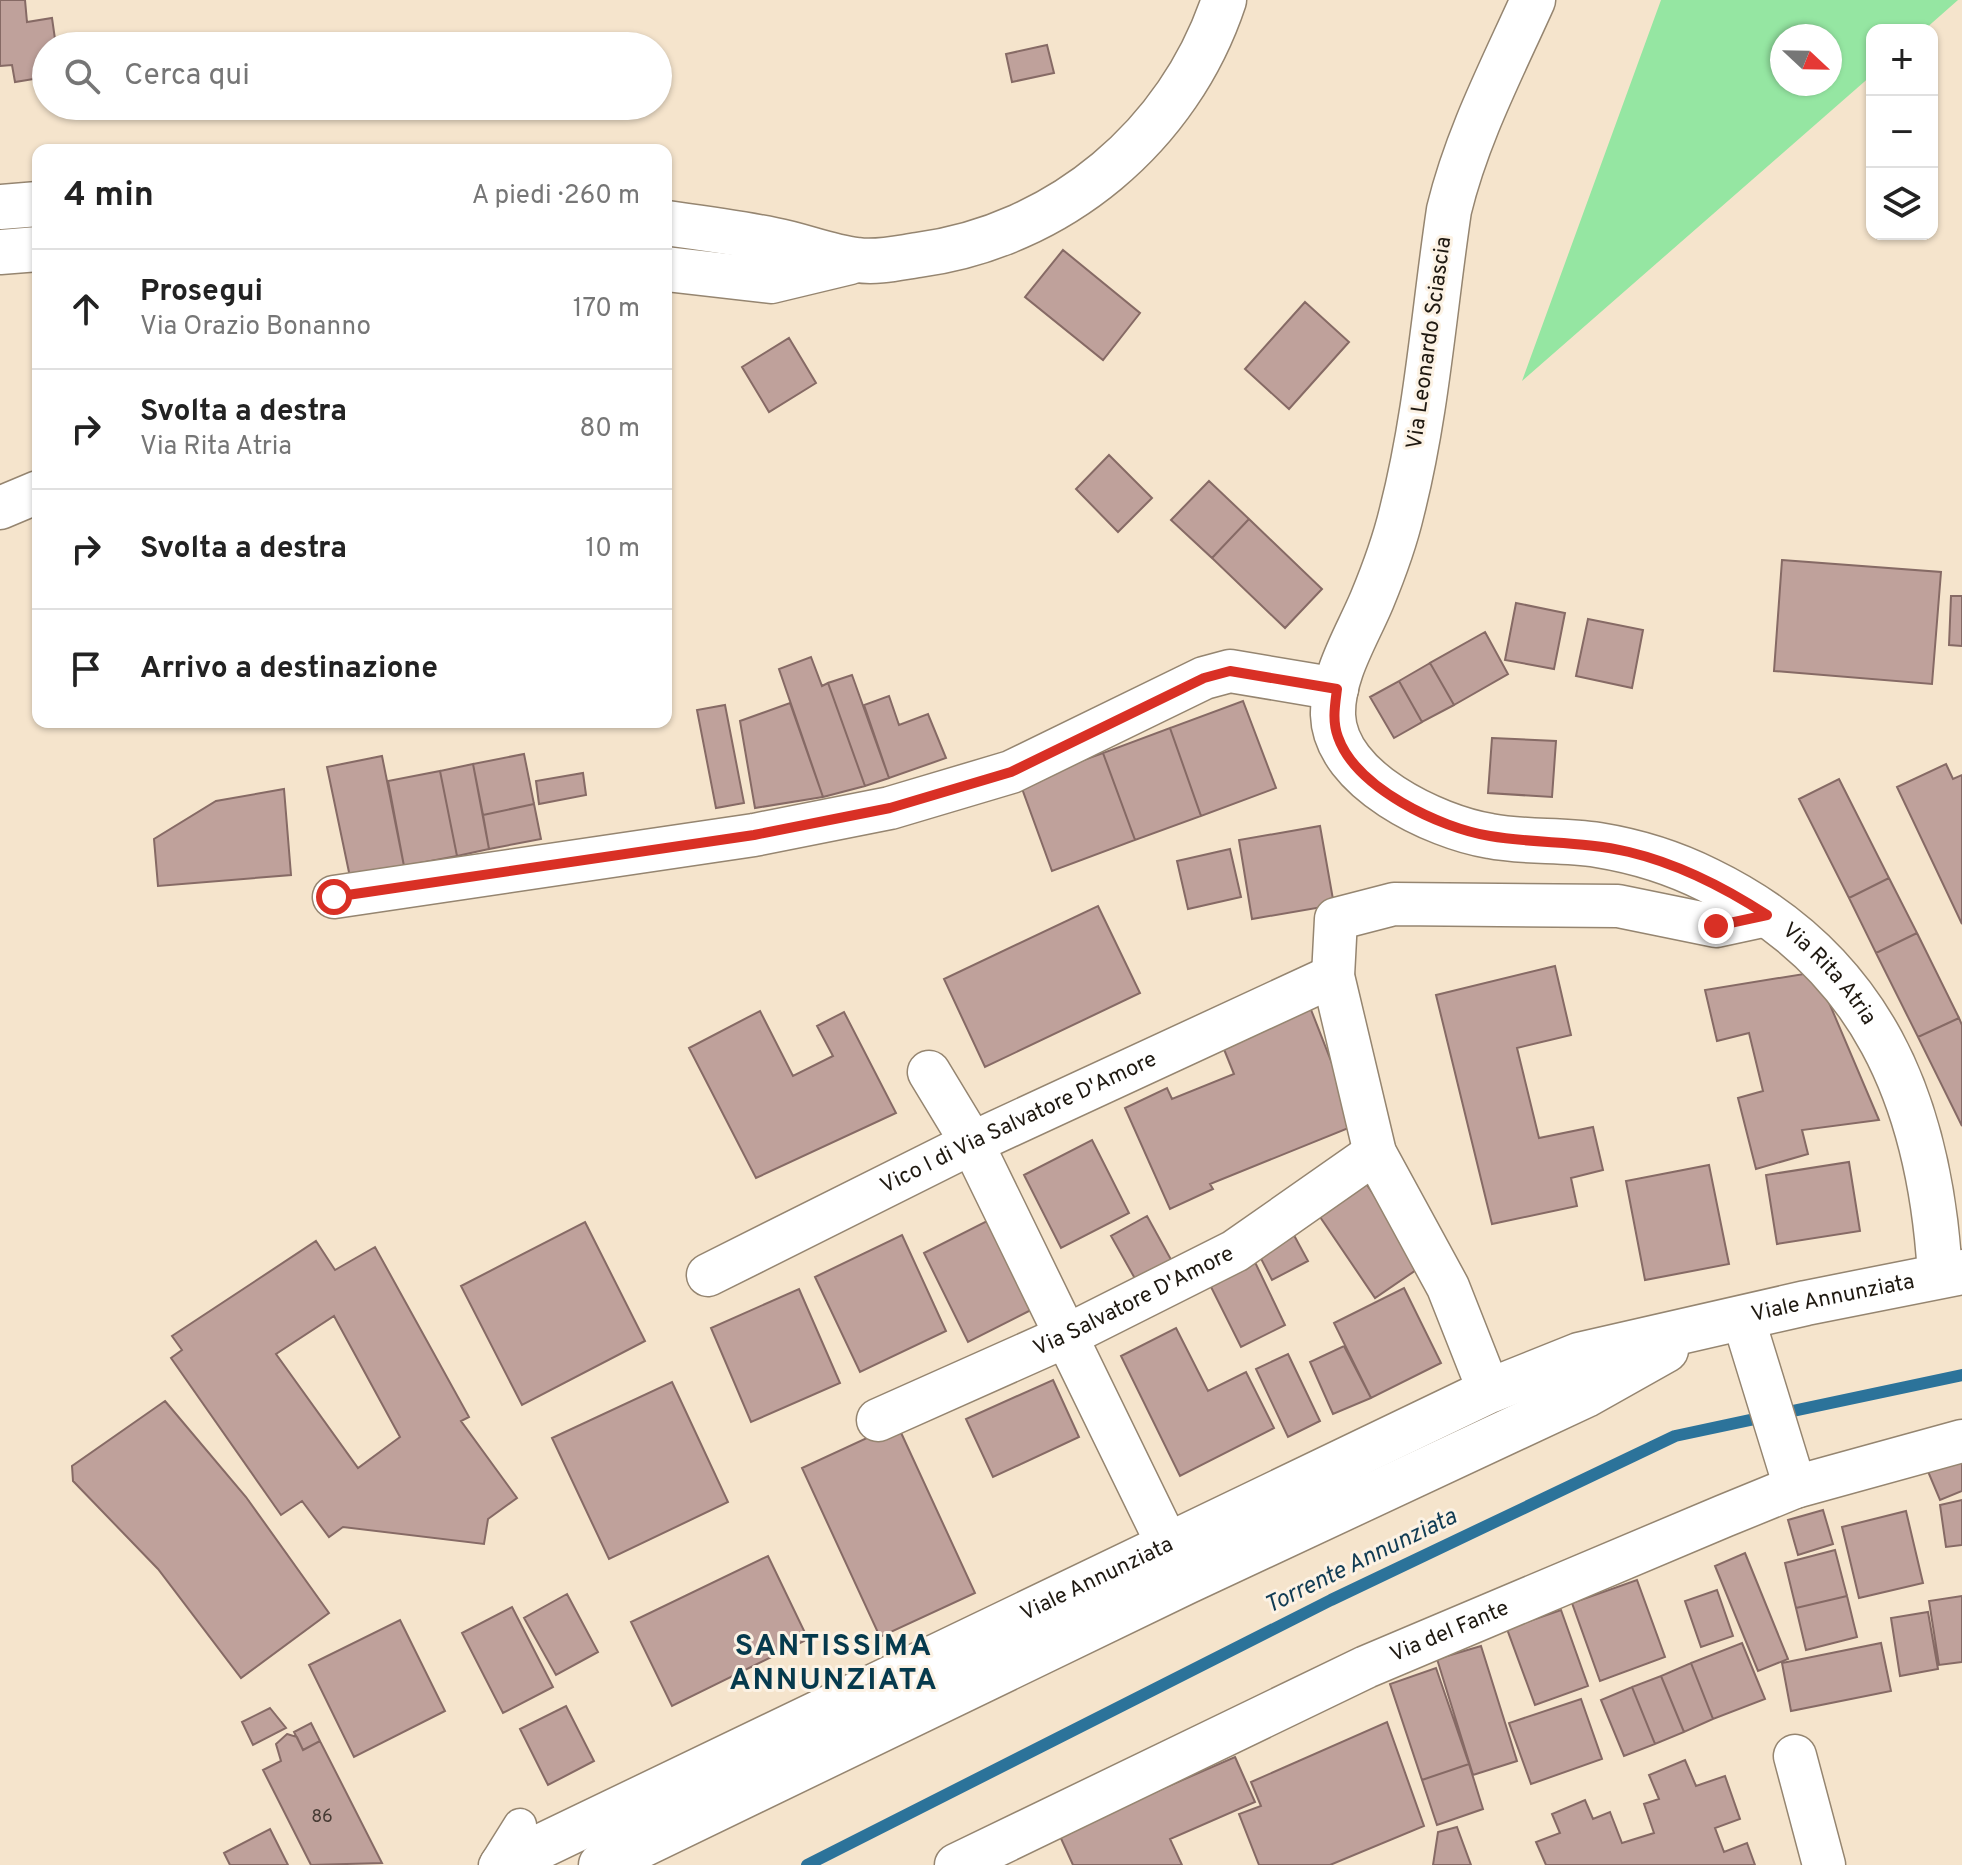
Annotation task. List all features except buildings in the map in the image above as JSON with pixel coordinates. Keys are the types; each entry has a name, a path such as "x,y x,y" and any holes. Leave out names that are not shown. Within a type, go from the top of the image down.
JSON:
{"main road":[{"path":"672,270 771,281 856,260 944,251 1025,226 1067,203 1104,175 1168,108 1212,35 1224,0"},
{"name":"Via Leonardo Sciascia","path":"1337,689 1345,659 1387,560 1402,513 1449,210 1458,171 1533,0"},
{"path":"0,207 32,204"},
{"path":"672,224 775,240 856,260"},
{"path":"0,252 32,249"},
{"name":"Via Rita Atria","path":"1337,689 1333,716 1338,737 1349,758 1368,778 1421,814 1489,836 1565,841 1632,852 1706,879 1767,915 1827,966 1856,1001 1899,1073 1928,1161 1951,1274"},
{"name":"Viale Annunziata","path":"601,1865 1186,1582 1586,1395 1734,1335 1951,1274"},
{"name":"Viale Annunziata","path":"502,1865 1165,1543 1489,1391 1579,1355 1734,1335"}],"street":[{"path":"0,508 32,495"},
{"path":"334,897 754,835 890,808 1011,772 1204,678 1230,671 1337,689"},
{"path":"1489,1391 1448,1287 1375,1153 1333,976 1336,919 1394,904 1618,906 1716,926 1767,915"},
{"name":"Vico I di Via Salvatore D'Amore","path":"708,1275 972,1143 1333,976"},
{"path":"929,1072 972,1143 1186,1582"},
{"name":"Via Salvatore D'Amore","path":"878,1420 1064,1337 1235,1251 1375,1153"},
{"path":"1734,1335 1791,1473"},
{"name":"Via del Fante","path":"956,1865 1366,1667 1791,1473 1962,1441"},
{"path":"1795,1756 1824,1865"},
{"path":"495,1865 520,1825"}],"green space":[{"path":"1661,0 1958,0 1931,24 1866,24 1866,80 1522,381"}],"waterway":[{"name":"Torrente Annunziata","path":"807,1865 1331,1600 1675,1436 1962,1375"}],"district":[{"name":"SANTISSIMA ANNUNZIATA","path":"834,1664"}],"route":[{"path":"334,897 754,835 890,808 1011,772 1116,724 1204,678 1230,671 1337,689 1333,716 1338,737 1349,758 1368,778 1421,814 1489,836 1565,841 1632,852 1706,879 1767,915 1716,926"}]}
